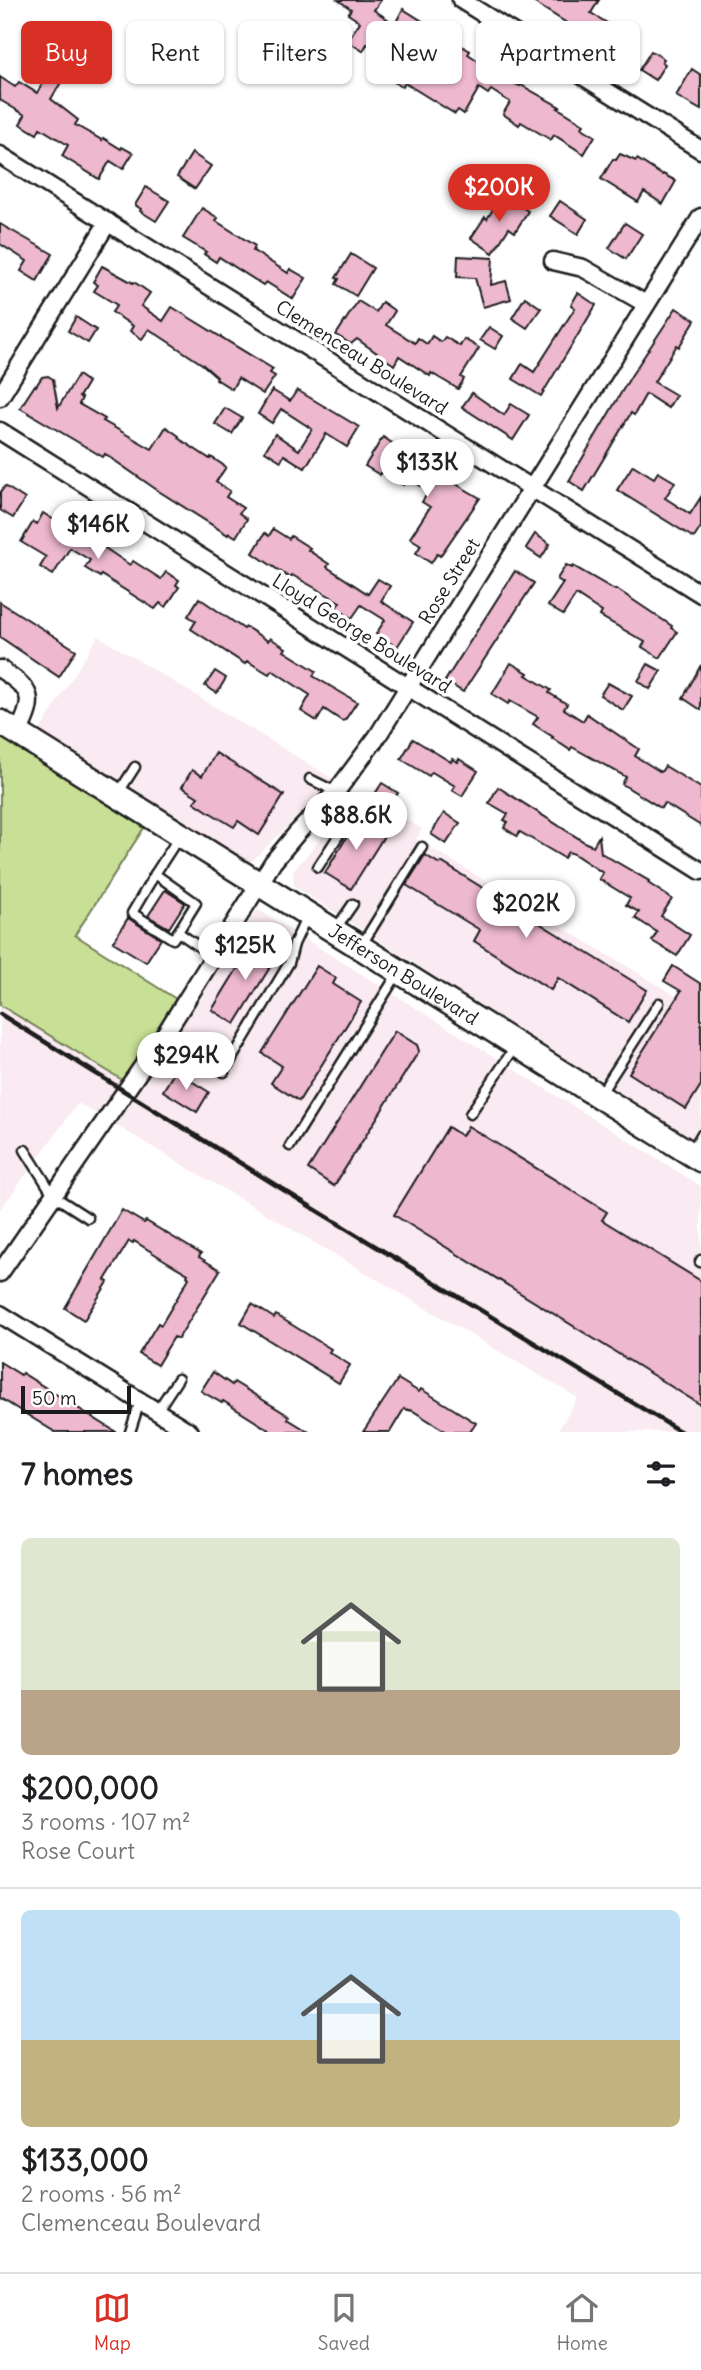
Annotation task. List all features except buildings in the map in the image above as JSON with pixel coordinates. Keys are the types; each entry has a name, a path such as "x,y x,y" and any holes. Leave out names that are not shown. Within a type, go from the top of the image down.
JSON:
{"street":[{"path":"461,0 701,150"},
{"name":"Clemenceau Boulevard","path":"0,155 701,594"},
{"name":"Rose Street","path":"0,1273 165,1034 273,862 336,792 377,737 701,217"},
{"path":"0,397 108,222"},
{"path":"553,261 583,268 646,304"},
{"name":"Lloyd George Boulevard","path":"0,431 701,870"},
{"path":"0,669 19,681 29,695 28,713 9,727"},
{"name":"Jefferson Boulevard","path":"9,727 600,1096 697,1149"},
{"path":"0,1314 190,1432"}],"lane":[{"path":"117,794 135,767"},
{"path":"310,779 336,792 357,807 318,867"},
{"path":"155,874 196,903 173,939 132,912 155,874 181,834"},
{"path":"361,946 422,847"},
{"path":"335,930 353,904"},
{"path":"165,1034 224,1072 289,963 308,913"},
{"path":"178,932 214,957"},
{"path":"290,1146 400,971"},
{"path":"600,1096 659,1003"},
{"path":"470,1114 517,1044"},
{"path":"25,1150 54,1196 88,1219"},
{"path":"156,1411 178,1379"},
{"path":"130,1432 140,1401"}],"shaded area":[{"path":"98,636 335,780 247,866 37,735"},
{"path":"361,793 422,829 416,839 701,1011 701,1148 294,886 293,871"},
{"path":"257,909 701,1186 701,1432 557,1432 578,1398 78,1103 0,1210 0,1005 139,1090"}],"green space":[{"path":"0,734 147,823 75,935 176,999 124,1081 0,1005"}],"railway":[{"path":"0,1014 681,1432"}]}
